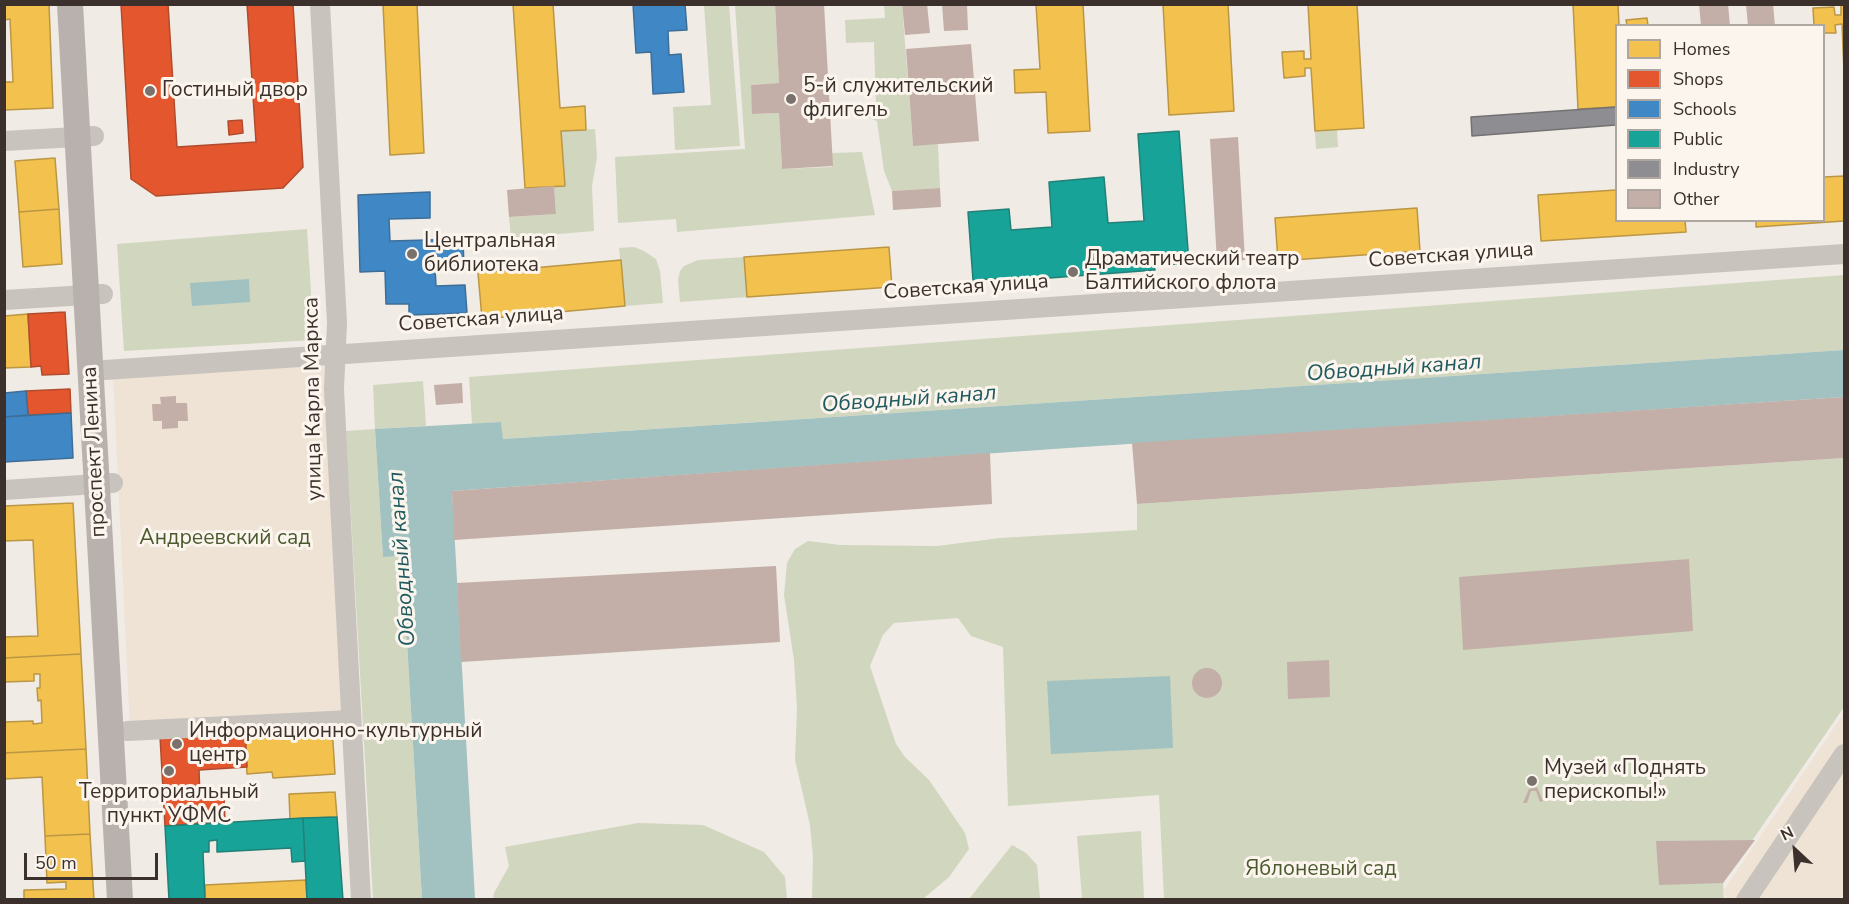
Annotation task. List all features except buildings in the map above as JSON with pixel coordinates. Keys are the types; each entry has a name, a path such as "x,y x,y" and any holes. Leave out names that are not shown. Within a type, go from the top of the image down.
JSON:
{"main road":[{"name":"проспект Ленина","path":"70,4 86,136"},
{"name":"проспект Ленина","path":"87,4 86,136 128,891"},
{"name":"проспект Ленина","path":"105,484 127,731 128,891"}],"street":[{"name":"улица Карла Маркса","path":"320,4 337,323 334,389 361,900"},
{"path":"4,141 86,136"},
{"name":"Советская улица","path":"99,370 1845,254"},
{"path":"4,300 94,294"},
{"path":"4,490 105,484"},
{"path":"127,731 351,720"},
{"path":"1746,900 1845,754"}],"green space":[{"path":"704,5 729,5 740,146 675,150 673,107 711,105"},
{"path":"735,5 775,5 779,83 751,85 753,114 779,113 782,169 832,167 832,153 862,152 875,215 677,232 676,219 618,223 615,157 745,149"},
{"path":"884,5 902,5 913,145 938,144 940,188 892,191 884,171 877,121 859,114 859,107 876,108 874,42 846,43 845,20 885,18"},
{"path":"595,129 597,157 592,186 594,231 511,238 509,217 556,214 554,186 565,185 561,131"},
{"path":"1337,130 1338,147 1316,149 1315,132"},
{"path":"307,229 314,340 124,351 117,244"},
{"path":"634,247 656,259 660,271 663,303 625,306 619,248"},
{"path":"744,257 747,297 680,302 678,280 684,266 698,260"},
{"path":"1844,275 1844,350 502,439 501,422 472,424 469,377"},
{"path":"423,381 426,426 375,429 373,385"},
{"path":"375,429 383,557 402,556 422,899 373,899 346,431"},
{"name":"Яблоневый сад","path":"1844,458 1844,707 1723,883 1724,899 1164,899 1159,795 1008,806 1003,647 971,636 958,618 894,623 883,635 870,666 896,744 905,757 929,780 965,833 969,849 949,877 923,899 812,899 813,857 810,825 795,760 797,709 794,660 784,595 787,563 795,549 808,541 840,545 937,546 1000,538 1137,530 1137,504"},
{"path":"638,823 703,825 764,852 785,877 787,899 493,899 509,866 505,847"},
{"path":"1141,831 1144,899 1082,899 1077,836"},
{"path":"1012,845 1026,853 1037,865 1040,899 969,899"}],"shaded area":[{"name":"Андреевский сад","path":"327,362 346,716 130,729 113,374"},
{"path":"1844,713 1844,899 1726,899 1724,890"}],"water":[{"path":"249,279 250,302 192,306 190,283"},
{"name":"Обводный канал","path":"1844,350 1844,397 452,491 475,899 422,899 402,556 383,557 375,429 501,422 503,439"},
{"path":"1170,676 1173,748 1051,754 1047,681"}],"place":[{"name":"Гостиный двор","path":"150,91"},
{"name":"5-й служительский флигель","path":"791,99"},
{"name":"Центральная библиотека","path":"412,254"},
{"name":"Драматический театр Балтийского флота","path":"1073,272"},
{"name":"Информационно-культурный центр","path":"177,744"},
{"name":"Территориальный пункт УФМС","path":"169,771"},
{"name":"Музей «Поднять перископы!»","path":"1532,781"}]}
